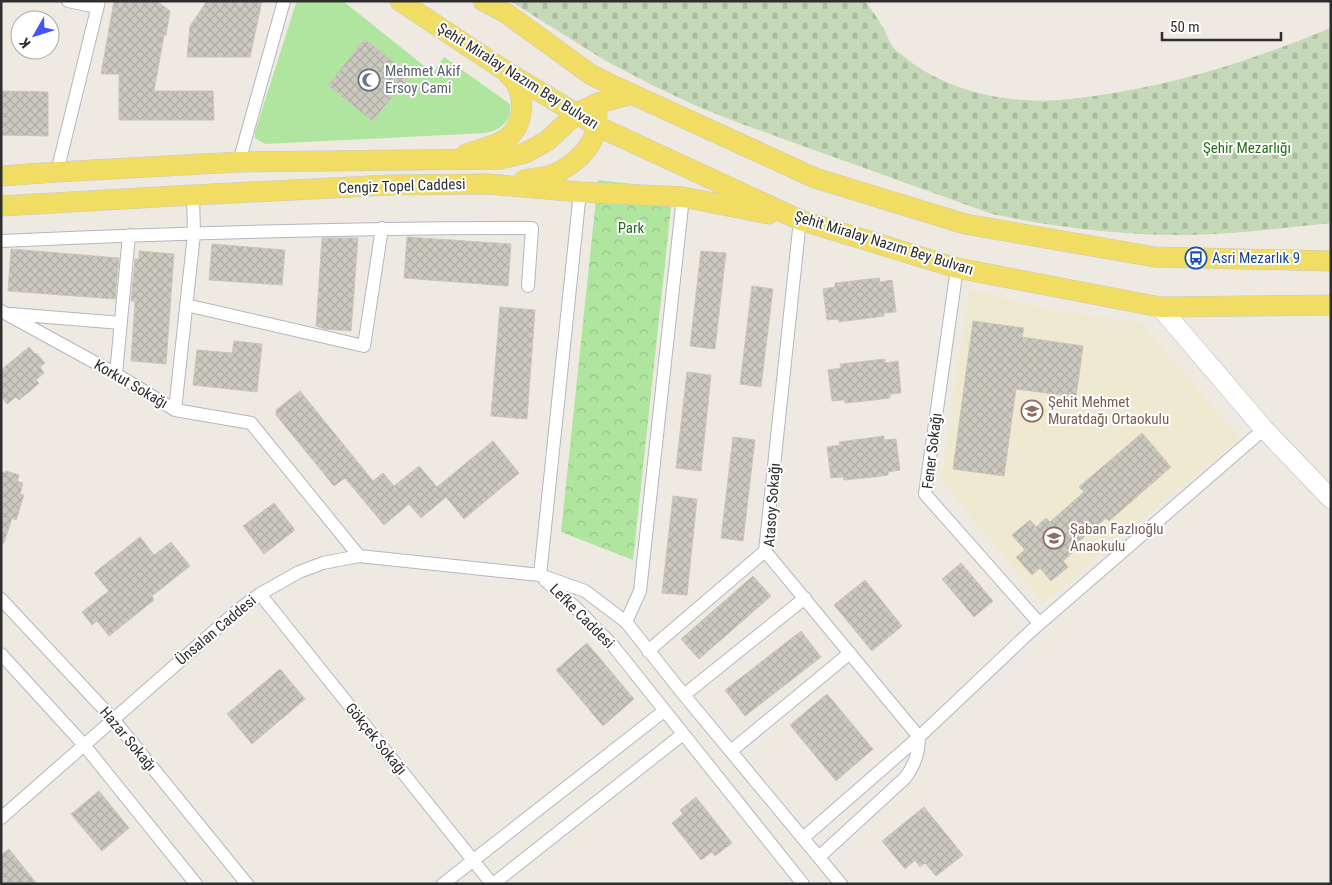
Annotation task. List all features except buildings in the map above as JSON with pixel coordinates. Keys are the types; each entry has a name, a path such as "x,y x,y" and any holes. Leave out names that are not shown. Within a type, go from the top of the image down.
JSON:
{"main road":[{"name":"Şehit Miralay Nazım Bey Bulvarı","path":"400,1 507,72 597,126 800,220 957,268 1160,307 1331,305"},
{"path":"483,1 502,7 590,74 632,94 815,178 965,224 1155,256 1331,261"},
{"path":"453,159 504,140 513,132 520,121 522,108 520,95 516,83 507,72"},
{"path":"489,184 546,177 568,167 586,151 594,137 597,126 598,103 590,74"},
{"name":"Cengiz Topel Caddesi","path":"1,176 238,162 500,159 525,153 547,141 577,113 598,103 632,94"},
{"name":"Cengiz Topel Caddesi","path":"1,206 390,185 489,184 580,192 683,197 800,220"}],"street":[{"path":"57,172 98,4 68,1"},
{"path":"238,162 284,1"},
{"path":"540,575 580,192"},
{"path":"175,410 194,234 193,195"},
{"path":"626,622 640,591 683,197"},
{"name":"Atasoy Sokağı","path":"800,220 766,551 919,737"},
{"path":"186,305 364,346 382,228"},
{"path":"1,241 129,235 382,228 532,228 528,286"},
{"path":"116,374 129,235"},
{"name":"Fener Sokağı","path":"957,268 925,494 1039,624"},
{"path":"1160,307 1264,429 1331,499"},
{"path":"4,313 120,323"},
{"name":"Korkut Sokağı","path":"4,313 116,374 175,410 251,423 359,556"},
{"path":"803,838 919,737 1039,624 1264,429"},
{"path":"648,651 766,551"},
{"name":"Ünsalan Caddesi","path":"1,818 236,611 260,594 299,572 323,563 359,556 540,575"},
{"name":"Lefke Caddesi","path":"540,575 585,592 626,622 841,884"},
{"name":"Lefke Caddesi","path":"540,575 614,647 803,884"},
{"name":"Gökçek Sokağı","path":"260,594 492,884"},
{"path":"684,695 805,598"},
{"name":"Hazar Sokağı","path":"1,599 113,720 247,884"},
{"path":"731,752 850,653"},
{"path":"1,654 84,745 196,884"},
{"path":"443,884 664,711"},
{"path":"492,884 683,734"},
{"path":"819,857 905,778 916,760 919,737"}],"shaded area":[{"path":"969,289 1052,310 1140,322 1240,438 1043,604 941,480"}],"green space":[{"path":"298,1 343,1 433,73 444,57 510,104 510,114 507,120 499,128 486,133 265,144 255,138 255,132"},
{"name":"Şehir Mezarlığı","path":"510,1 865,1 882,25 894,48 907,59 934,76 948,83 979,93 1010,99 1043,101 1094,96 1155,85 1214,70 1273,51 1330,28 1331,1 1331,223 1219,234 1158,235 1086,229 992,214 694,105 606,61"},
{"name":"Park","path":"598,180 673,189 633,560 561,532"}],"place":[{"name":"Mehmet Akif Ersoy Cami","path":"369,80"},
{"name":"Asri Mezarlık 9","path":"1196,258"},
{"name":"Şehit Mehmet Muratdağı Ortaokulu","path":"1032,411"},
{"name":"Şaban Fazlıoğlu Anaokulu","path":"1054,538"}]}
